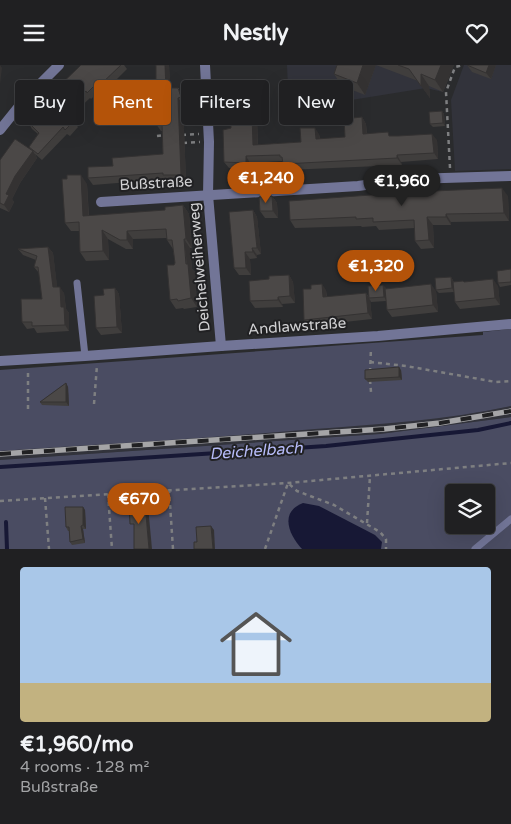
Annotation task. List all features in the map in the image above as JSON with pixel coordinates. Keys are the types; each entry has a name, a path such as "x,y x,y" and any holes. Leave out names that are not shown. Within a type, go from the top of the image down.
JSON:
{"street":[{"path":"0,131 24,100 59,65"},
{"name":"Deichelweiherweg","path":"205,65 206,80"},
{"name":"Deichelweiherweg","path":"208,125 208,195 221,345"},
{"name":"Bußstraße","path":"101,202 358,186 411,179 511,175"},
{"name":"Andlawstraße","path":"0,361 85,357 511,324"}],"lane":[{"path":"77,283 85,357"},
{"path":"475,549 511,519"}],"path":[{"path":"451,178 446,93 455,67 463,65"},
{"path":"173,90 181,89"},
{"path":"157,135 165,135"},
{"path":"174,135 208,138"},
{"path":"176,143 208,138"},
{"path":"370,336 371,392"},
{"path":"94,404 97,356"},
{"path":"28,409 29,359"},
{"path":"370,362 406,366 496,382 511,381"},
{"path":"0,501 288,483 511,463"},
{"path":"367,523 370,476"},
{"path":"288,483 297,491 334,505 367,523 384,537 386,549"},
{"path":"266,549 288,483"},
{"path":"169,489 173,549"},
{"path":"108,494 112,549"},
{"path":"45,498 49,549"}],"shaded area":[{"path":"287,65 453,65 443,92 426,88 353,100 353,80 288,80"},
{"path":"464,65 511,65 511,169 455,171 451,100"},
{"path":"511,329 511,406 462,415 389,423 0,451 0,370 483,335 483,332"},
{"path":"511,406 511,417 380,434 0,460 0,451 475,413"},
{"path":"511,417 511,549 0,549 0,460 380,434"},
{"path":"303,503 319,506 375,535 382,542 381,549 302,549 290,531 289,518 291,512"}],"building":[{"path":"81,65 121,65 105,80 94,80 94,86 87,93 86,91 84,93 84,80 65,80"},
{"path":"156,65 165,65 166,80 156,80"},
{"path":"337,65 363,65 357,83 334,74"},
{"path":"398,65 441,65 435,80 421,74 421,86 409,69"},
{"path":"467,65 489,65 486,73"},
{"path":"171,88 178,88 181,97 178,98 181,175 163,175 163,173 88,178 88,167 113,166 112,158 163,154 162,125 171,125"},
{"path":"442,111 443,123 430,124 429,112"},
{"path":"362,117 363,134 388,132 389,136 398,136 432,134 434,153 397,155 397,158 283,164 280,155 246,156 246,163 224,162 223,130 231,128 231,125 252,125 253,145 301,142 300,128 315,128 316,139 345,137 344,125 353,125 353,118"},
{"path":"31,125 70,125 65,130 63,127 38,154 29,147 39,133"},
{"path":"15,139 33,151 15,176 6,194 9,195 4,205 0,203 0,160"},
{"path":"67,175 81,175 83,216 165,210 165,207 183,205 186,264 188,264 191,298 178,301 177,299 170,300 167,265 174,265 175,263 172,240 167,240 166,229 127,231 127,240 120,240 102,230 103,251 80,252 79,222 65,223 62,179 67,179"},
{"path":"502,188 504,213 446,214 446,217 427,217 429,240 415,241 414,220 373,222 373,218 356,219 356,217 290,220 289,201 411,192"},
{"path":"272,196 273,211 260,211 259,197"},
{"path":"253,210 257,248 252,248 253,252 245,252 246,268 234,268 229,212"},
{"path":"48,247 53,287 60,287 61,307 64,307 65,325 32,326 32,322 22,322 21,299 42,299 38,267 34,267 37,256 18,249"},
{"path":"511,269 511,282 498,283 497,271"},
{"path":"289,275 290,296 278,297 278,300 250,301 249,281 269,279 269,276"},
{"path":"451,277 452,288 436,290 435,278"},
{"path":"493,279 495,298 455,302 453,282"},
{"path":"322,284 323,297 366,293 368,313 304,320 303,289 311,289 311,285"},
{"path":"431,284 433,305 387,310 385,289"},
{"path":"383,285 384,297 369,298 368,286"},
{"path":"115,288 117,327 96,328 94,296 104,295 103,289"},
{"path":"399,367 399,377 365,379 365,370"},
{"path":"66,383 66,402 40,402"},
{"path":"129,503 145,503 149,549 134,549 134,524 130,524"},
{"path":"65,507 83,507 83,525 81,526 83,539 70,542 69,527 66,527"},
{"path":"211,526 213,549 194,549 194,542 197,542 196,527"}],"waterway":[{"name":"Deichelbach","path":"0,467 326,446 478,430 511,423"},
{"path":"6,522 7,549"}],"railway":[{"path":"0,454 384,429 440,423 511,411"}]}
